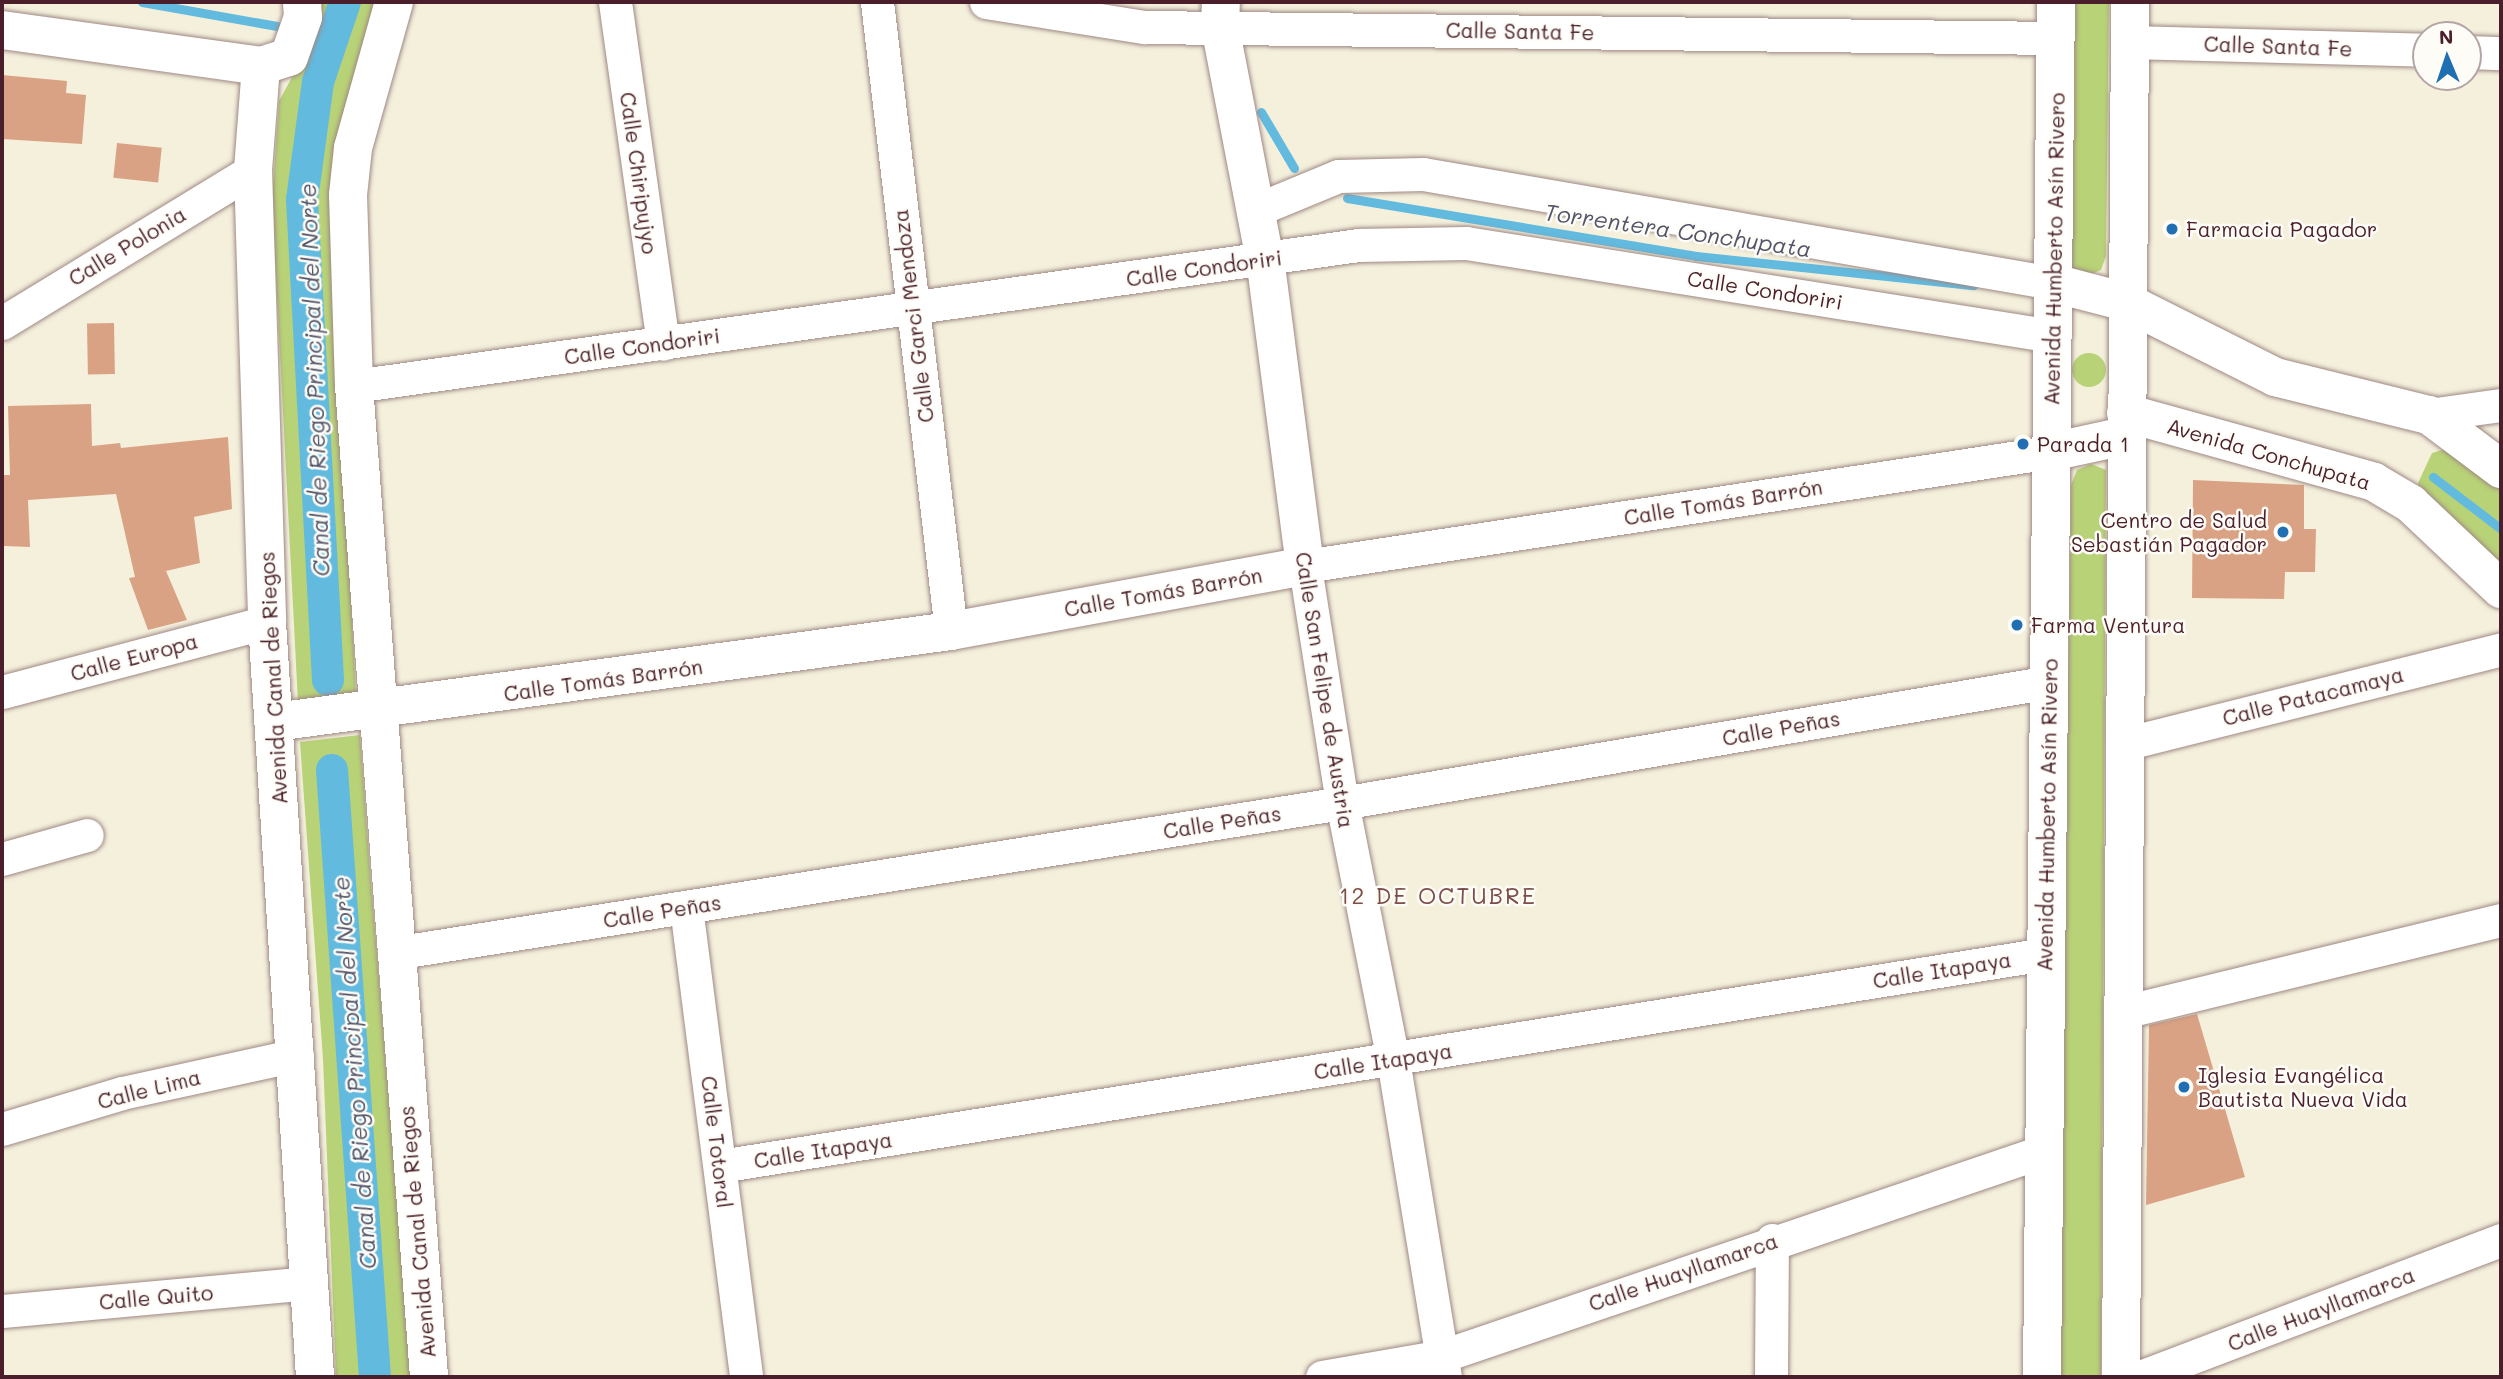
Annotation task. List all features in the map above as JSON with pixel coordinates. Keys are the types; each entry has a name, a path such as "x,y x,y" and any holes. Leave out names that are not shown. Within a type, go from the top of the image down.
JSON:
{"street":[{"path":"2,30 261,66 289,57 303,17 302,2"},
{"name":"Avenida Canal de Riegos","path":"394,2 353,148 348,195 354,386 376,711 429,1377"},
{"name":"Calle Chiripujyo","path":"615,2 663,344"},
{"name":"Calle Garci Mendoza","path":"877,2 951,631"},
{"name":"Calle Santa Fe","path":"985,2 1144,27 1220,14 2056,20"},
{"path":"2121,1377 2125,425 2130,2"},
{"name":"Calle San Felipe de Austria","path":"1220,14 1265,260 1305,566 1342,803 1392,1060 1443,1367"},
{"name":"Avenida Humberto Asín Rivero","path":"2042,1377 2041,1152 2056,20"},
{"name":"Calle Santa Fe","path":"2129,42 2412,50"},
{"path":"2482,52 2501,53"},
{"name":"Avenida Canal de Riegos","path":"261,66 253,170 267,622 298,1055 315,1377"},
{"name":"Calle Polonia","path":"2,323 253,170"},
{"path":"1256,210 1338,176 1423,174 2053,283 2126,302 2276,377 2429,415 2501,405"},
{"name":"Calle Condoriri","path":"354,386 1358,245 1466,243 2053,336"},
{"path":"2429,415 2501,469"},
{"name":"Avenida Conchupata","path":"2051,452 2125,425 2374,482 2410,504 2501,589"},
{"name":"Calle Tomás Barrón","path":"275,722 376,711 951,631 1305,566 2051,452"},
{"name":"Calle Europa","path":"2,692 267,622"},
{"name":"Calle Patacamaya","path":"2124,744 2501,649"},
{"name":"Calle Peñas","path":"394,953 1342,803 2049,682"},
{"path":"2,859 86,835"},
{"name":"Calle Totoral","path":"686,907 746,1377"},
{"path":"2123,1012 2501,920"},
{"name":"Calle Itapaya","path":"720,1166 2045,954"},
{"name":"Calle Lima","path":"2,1129 122,1093 298,1055"},
{"name":"Calle Huayllamarca","path":"1322,1377 1443,1367 1772,1240 2041,1152"},
{"path":"1771,1377 1772,1240"},
{"name":"Calle Huayllamarca","path":"2140,1377 2501,1240"},
{"name":"Calle Quito","path":"2,1311 310,1283"}],"green space":[{"path":"318,2 380,2 333,251 356,696 298,703 272,200 279,101 302,59"},
{"path":"2070,2 2109,2 2106,256 2101,270 2087,276 2073,270 2067,256"},
{"path":"2089,353 2101,358 2106,370 2101,382 2089,387 2077,382 2072,370 2077,358"},
{"path":"2445,449 2501,487 2501,572 2420,497 2418,483 2432,453"},
{"path":"2091,464 2106,470 2101,1377 2058,1377 2071,485 2077,470"},
{"path":"360,735 412,1377 336,1377 323,1059 300,742"}],"building":[{"path":"2,75 67,81 66,93 86,95 82,144 2,139"},
{"path":"117,143 162,148 158,183 113,178"},
{"path":"87,323 114,323 115,374 88,374"},
{"path":"91,404 92,446 120,443 121,448 228,437 232,509 194,517 200,563 166,571 187,620 148,630 129,578 135,577 116,494 28,500 30,547 4,546 2,475 10,475 8,406"},
{"path":"2193,480 2304,485 2304,529 2316,529 2315,572 2285,572 2284,599 2192,598"},
{"name":"Iglesia Evangélica Bautista Nueva Vida","path":"2197,1014 2245,1177 2146,1205 2149,1025"}],"waterway":[{"path":"142,2 277,26"},
{"name":"Canal de Riego Principal del Norte","path":"328,680 302,200 318,82 345,2"},
{"name":"Torrentera Conchupata","path":"1261,112 1294,168"},
{"name":"Torrentera Conchupata","path":"1347,198 1696,256 1973,285"},
{"name":"Torrentera Conchupata","path":"2433,477 2501,529"},
{"name":"Canal de Riego Principal del Norte","path":"332,770 375,1377"}],"place":[{"name":"Farmacia Pagador","path":"2172,229"},
{"name":"Parada 1","path":"2023,444"},
{"name":"Centro de Salud Sebastián Pagador","path":"2283,532"},
{"name":"Farma Ventura","path":"2017,625"},
{"name":"Iglesia Evangélica Bautista Nueva Vida","path":"2184,1087"}],"district":[{"name":"12 DE OCTUBRE","path":"1438,895"}]}
